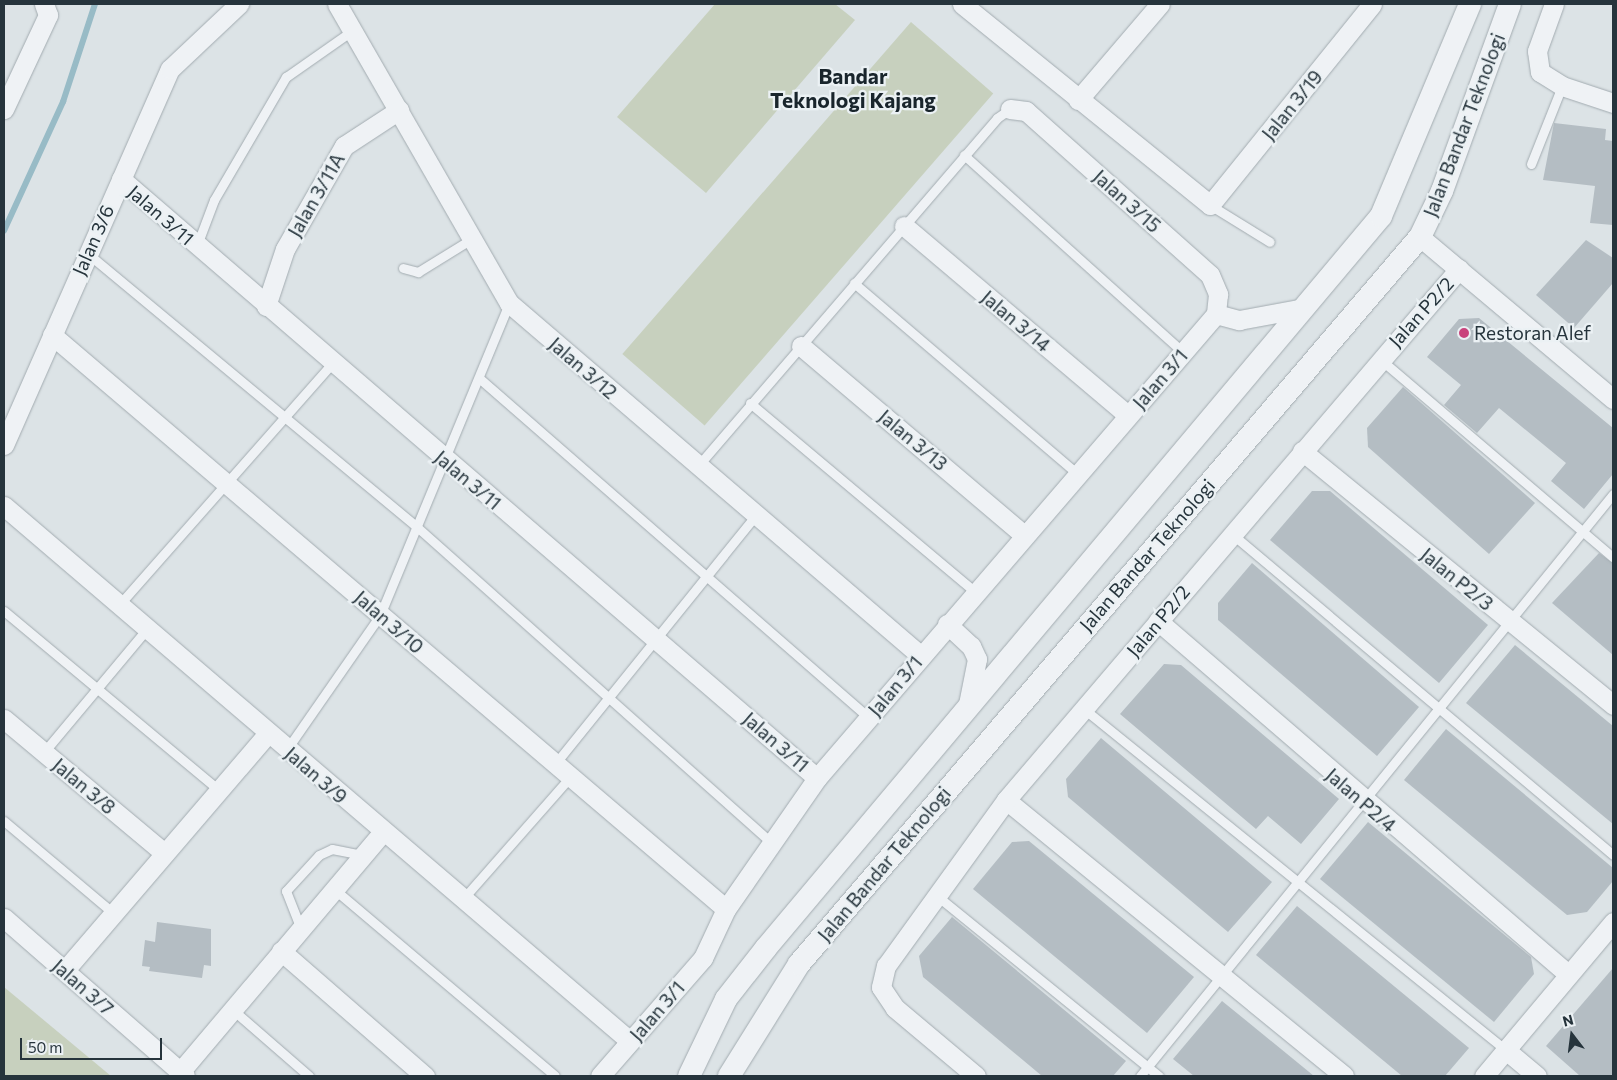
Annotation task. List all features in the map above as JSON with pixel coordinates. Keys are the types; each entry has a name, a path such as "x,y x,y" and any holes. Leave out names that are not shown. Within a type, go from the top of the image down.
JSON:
{"street":[{"path":"4,109 48,15 44,4"},
{"name":"Jalan 3/6","path":"4,445 87,252 170,69 239,4"},
{"name":"Jalan 3/12","path":"337,4 509,303 697,467 920,655"},
{"path":"962,4 1210,206"},
{"path":"1078,100 1160,4"},
{"name":"Jalan 3/19","path":"1210,206 1372,4"},
{"name":"Jalan Bandar Teknologi","path":"689,1076 726,999 1381,216 1470,4"},
{"name":"Jalan Bandar Teknologi","path":"729,1076 799,964 1420,237 1442,191 1510,4"},
{"path":"1554,4 1537,52 1540,72 1562,86 1613,103"},
{"name":"Jalan 3/15","path":"1010,109 1026,111 1210,275 1218,294 1216,314"},
{"name":"Jalan 3/11A","path":"266,306 285,249 344,146 399,110"},
{"name":"Jalan 3/11","path":"121,179 444,460 817,778"},
{"name":"Jalan 3/14","path":"904,226 1128,415"},
{"path":"1420,237 1613,398"},
{"name":"Jalan P2/2","path":"976,1076 895,1008 881,988 886,966 935,894 1006,800 1380,358 1459,269"},
{"path":"1216,314 1238,320 1304,308"},
{"name":"Jalan 3/1","path":"600,1076 703,958 726,909 769,841 817,778 920,655 1216,314"},
{"name":"Jalan 3/10","path":"52,335 226,481 554,764 726,909"},
{"name":"Jalan 3/13","path":"801,346 1024,535"},
{"name":"Jalan P2/3","path":"1302,451 1509,622 1613,705"},
{"name":"Jalan 3/9","path":"4,506 462,900 630,1041"},
{"name":"Jalan P2/4","path":"1158,621 1363,802 1568,974"},
{"path":"948,624 971,646 977,659 966,710"},
{"name":"Jalan 3/8","path":"4,719 164,853"},
{"path":"64,970 268,733"},
{"path":"930,753 936,769 964,769"},
{"path":"1006,800 1344,1076"},
{"path":"182,1074 281,951 383,832"},
{"name":"Jalan 3/7","path":"4,918 182,1074"},
{"path":"1484,1076 1507,1051 1568,974 1613,922"},
{"path":"281,951 425,1076"},
{"path":"1507,1051 1537,1076"}],"lane":[{"path":"196,246 214,200 286,78 353,30"},
{"path":"1531,164 1562,86"},
{"path":"697,467 964,155 1010,109"},
{"path":"964,155 1183,352"},
{"path":"1210,206 1270,242"},
{"path":"403,268 418,272 473,238"},
{"path":"87,252 417,527 769,841"},
{"path":"854,283 1078,474"},
{"path":"287,749 380,615 509,303"},
{"path":"1380,358 1613,557"},
{"path":"119,605 226,481 332,363"},
{"path":"479,378 706,578 868,717"},
{"path":"750,403 975,592"},
{"path":"1140,1076 1613,494"},
{"path":"554,764 755,516"},
{"path":"1232,534 1438,710 1613,855"},
{"path":"4,611 219,790"},
{"path":"44,752 147,629"},
{"path":"1084,709 1296,884 1507,1051"},
{"path":"462,900 570,777"},
{"path":"4,821 112,912"},
{"path":"300,929 286,891 319,855 332,849 364,854"},
{"path":"334,890 554,1076"},
{"path":"935,894 1159,1076"},
{"path":"233,1010 309,1076"}],"green space":[{"path":"715,4 835,4 855,20 706,193 617,117"},
{"path":"911,22 993,94 705,426 622,354"},
{"path":"4,987 111,1076 4,1076"}],"building":[{"path":"1554,123 1606,129 1605,140 1613,141 1613,225 1590,223 1595,186 1543,180"},
{"path":"1586,240 1613,258 1613,283 1574,328 1536,295"},
{"path":"1479,318 1613,428 1613,474 1584,509 1551,481 1566,463 1499,408 1477,433 1444,405 1461,385 1427,357 1459,319"},
{"path":"1403,387 1535,503 1489,554 1368,447 1367,428"},
{"path":"1312,491 1330,491 1488,625 1439,683 1270,540"},
{"path":"1599,553 1613,563 1613,655 1552,603"},
{"path":"1252,563 1419,707 1377,756 1218,620 1218,603"},
{"path":"1515,645 1613,726 1613,824 1466,703"},
{"path":"1164,664 1181,665 1339,799 1301,844 1268,816 1256,829 1120,714"},
{"path":"1446,729 1613,868 1613,881 1587,912 1567,915 1404,780"},
{"path":"1101,738 1272,882 1228,932 1068,797 1066,779"},
{"path":"1368,822 1531,957 1534,974 1494,1022 1320,879"},
{"path":"1029,841 1194,977 1147,1033 973,889 1012,842"},
{"path":"1297,906 1469,1048 1445,1076 1402,1076 1256,955"},
{"path":"952,917 1126,1061 1113,1076 1042,1076 923,977 919,956"},
{"path":"157,922 211,929 211,966 204,965 202,978 149,971 150,967 142,966 145,940 155,942"},
{"path":"1613,968 1613,1076 1580,1076 1546,1046"},
{"path":"1222,1001 1314,1076 1194,1076 1173,1059"}],"waterway":[{"path":"4,231 63,102 95,4"}],"place":[{"name":"Restoran Alef","path":"1464,333"}],"district":[{"name":"Bandar Teknologi Kajang","path":"853,88"}]}
